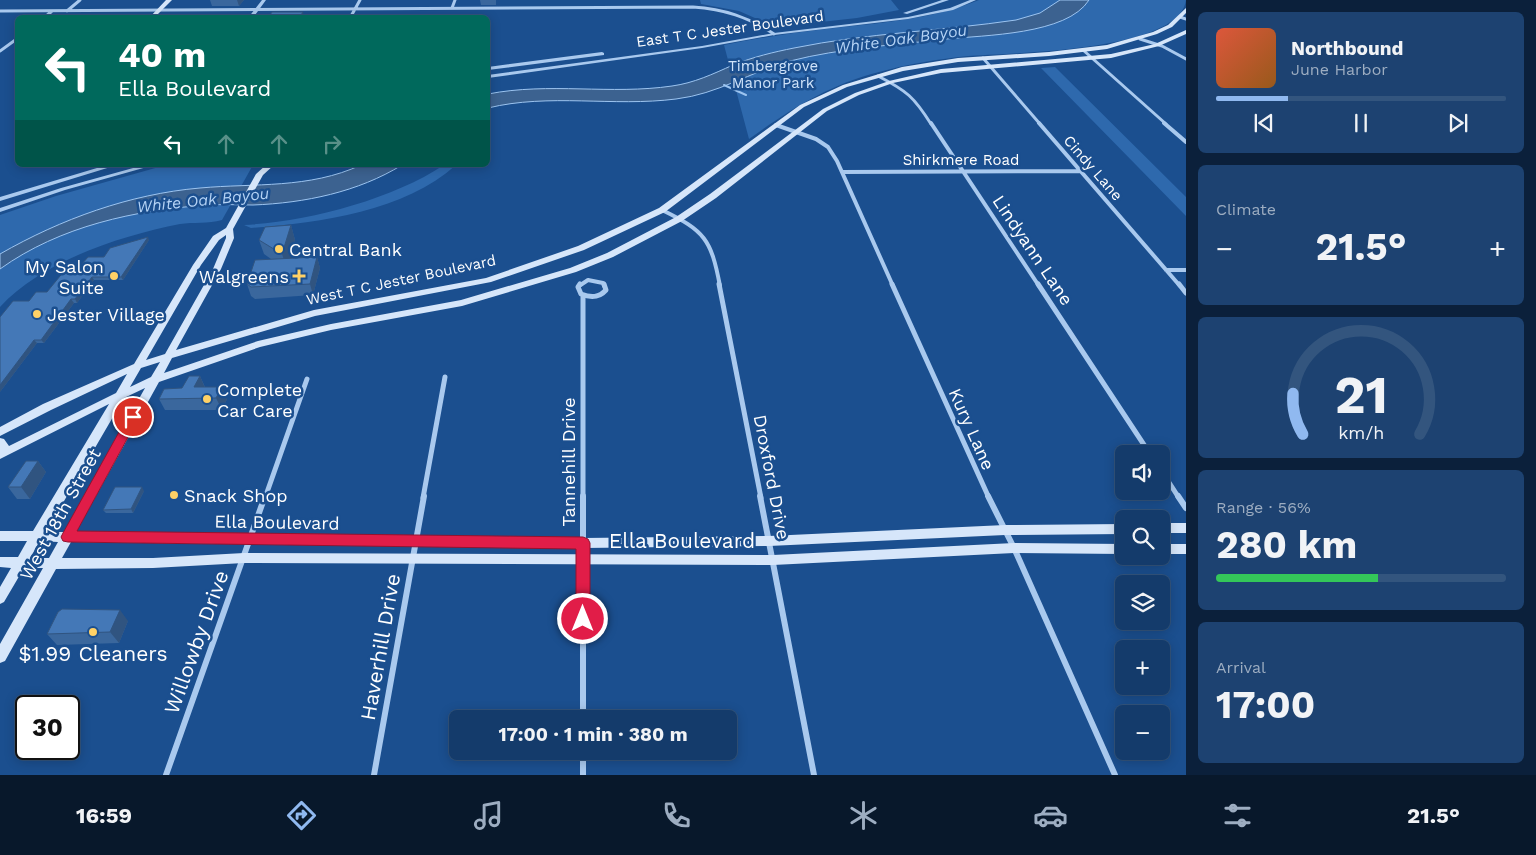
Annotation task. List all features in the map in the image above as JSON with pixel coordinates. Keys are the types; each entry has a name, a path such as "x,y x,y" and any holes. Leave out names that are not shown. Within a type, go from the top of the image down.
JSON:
{"main road":[{"path":"154,15 169,0"},
{"name":"West T C Jester Boulevard","path":"0,432 47,407 137,366 271,324 327,310 488,280 581,248 662,210 802,106 826,93 878,76 917,66 983,58 1083,50 1140,39 1183,18 1186,10"},
{"name":"West T C Jester Boulevard","path":"2,449 154,380 258,344 331,327 462,303 572,270 610,255 679,219 713,196 825,110 840,101 891,82 941,71 1092,59 1137,51 1157,45 1186,32"},
{"path":"260,175 261,167"},
{"path":"260,175 268,167"},
{"name":"West 18th Street","path":"0,598 197,264 216,238 229,228 260,175"},
{"name":"West 18th Street","path":"0,657 217,269 230,238 229,228"},
{"path":"530,266 538,280"},
{"path":"327,310 331,327"},
{"path":"1170,528 1186,528"},
{"name":"Ella Boulevard","path":"0,536 583,543 769,541 1005,530 1115,529"},
{"name":"Ella Boulevard","path":"0,562 52,564 194,562 244,558 773,560 1014,548 1115,548"},
{"path":"1170,549 1186,549"}],"street":[{"path":"66,11 80,0"},
{"path":"252,15 264,0"},
{"path":"352,15 360,0"},
{"path":"452,8 455,0"},
{"name":"East T C Jester Boulevard","path":"490,69 541,61 662,50 768,30 892,16 947,0"},
{"name":"East T C Jester Boulevard","path":"490,77 774,34 908,18 951,9 974,0"},
{"path":"0,11 550,6 693,7 727,10 750,18 774,34"},
{"path":"48,15 53,11"},
{"path":"1140,39 1186,59"},
{"path":"0,51 15,40"},
{"path":"1083,50 1186,142"},
{"name":"Cindy Lane","path":"983,58 1186,293"},
{"path":"541,61 546,68"},
{"name":"Lindyann Lane","path":"878,76 909,92 915,99 1144,445"},
{"name":"Kury Lane","path":"776,126 816,139 828,147 842,172 974,468 1014,548 1116,775"},
{"path":"0,199 107,167"},
{"path":"0,210 137,167"},
{"name":"Shirkmere Road","path":"842,172 1080,171"},
{"name":"Droxford Drive","path":"662,210 687,222 707,239 714,256 814,775"},
{"path":"1166,270 1186,270"},
{"name":"Tannehill Drive","path":"599,281 606,286 606,290 601,295 590,297 584,295 578,291 578,288 584,282 599,281"},
{"name":"Tannehill Drive","path":"583,710 584,295"},
{"name":"Haverhill Drive","path":"374,775 445,377"},
{"name":"Willowby Drive","path":"166,775 307,379"},
{"path":"1170,484 1186,508"},
{"path":"583,760 583,775"}],"green space":[{"path":"700,0 891,0 899,10 857,18 775,27 739,11 701,4"},
{"name":"Timbergrove Manor Park","path":"979,0 1186,0 1177,17 1155,30 1125,40 1053,51 968,56 923,62 860,77 811,99 749,139 724,45 787,34 923,16 960,7"},
{"path":"1055,67 1186,197 1186,216 1041,68"},
{"path":"159,167 252,167 222,220 180,224 108,243 37,276 0,307 0,215 56,196"},
{"path":"441,167 453,167 435,181 411,194 359,212 304,223 251,228 244,225 321,214 374,199 423,178"}],"water":[{"name":"White Oak Bayou","path":"1060,0 1089,0 1078,12 1044,27 1002,34 868,47 829,53 790,61 720,88 676,99 629,102 534,101 490,108 490,94 534,89 626,89 680,85 711,75 741,62 779,51 877,35 1016,20 1040,13"},
{"name":"White Oak Bayou","path":"356,167 398,167 349,189 311,199 273,204 181,207 126,216 73,231 23,254 0,269 0,254 23,241 72,219 122,202 174,191 302,182 341,173"}],"building":[{"path":"272,12 303,12 301,15 270,15"},
{"path":"291,225 282,254 259,240 265,227"},
{"name":"Jester Village","path":"148,237 121,277 92,277 75,299 71,299 41,340 34,340 0,385 0,317 13,301 29,301 36,292 47,292 69,265 81,265 88,257 104,257 110,248"},
{"path":"317,257 310,284 251,287 247,284 255,260"},
{"path":"189,376 200,376 194,387 222,387 216,398 159,399 164,389 182,388"},
{"path":"26,461 38,461 21,487 8,487"},
{"path":"115,487 142,487 131,509 103,510"},
{"path":"62,609 120,610 110,632 47,634 58,612"}],"waterway":[{"path":"724,85 746,95"}],"place":[{"name":"Central Bank","path":"279,249"},
{"name":"My Salon Suite","path":"114,276"},
{"name":"Walgreens","path":"299,276"},
{"name":"Jester Village","path":"37,314"},
{"name":"Complete Car Care","path":"207,399"},
{"name":"Snack Shop","path":"174,495"},
{"name":"$1.99 Cleaners","path":"93,632"}],"route":[{"path":"133,417 68,537 583,543 583,619"}]}
